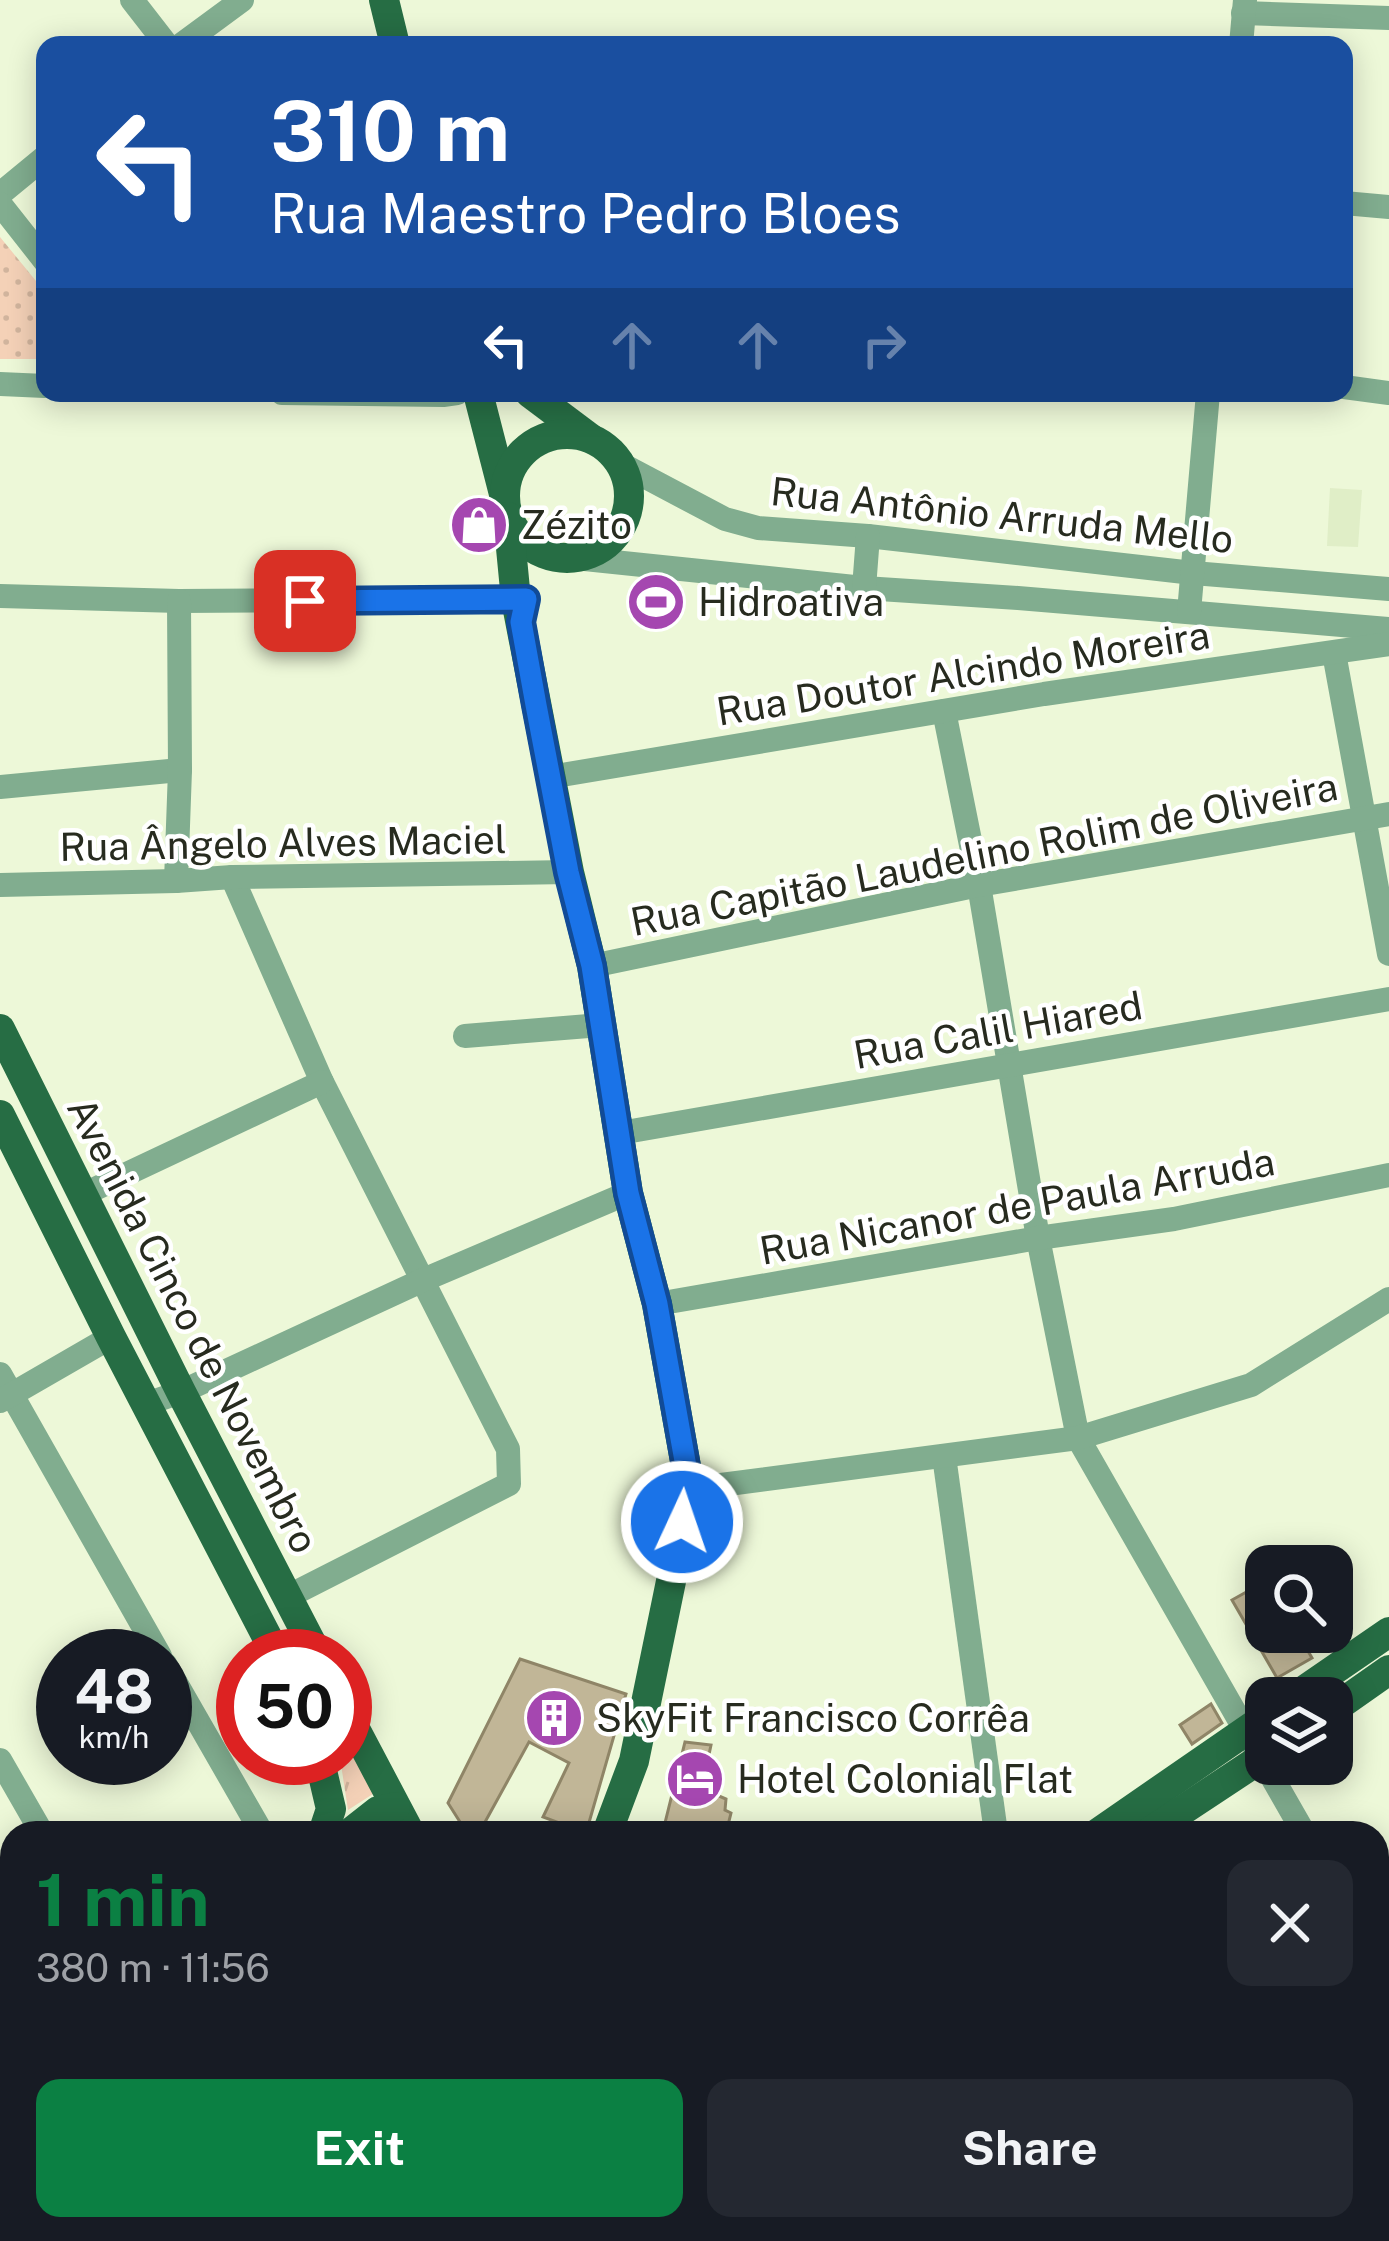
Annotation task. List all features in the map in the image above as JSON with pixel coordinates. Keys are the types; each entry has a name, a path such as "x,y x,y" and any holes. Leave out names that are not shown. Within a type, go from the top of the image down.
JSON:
{"main road":[{"path":"384,0 393,36"},
{"path":"480,402 514,530 535,550 569,558"},
{"path":"521,607 532,578 548,565 595,552 611,540 629,503 621,464 608,448 542,402"},
{"path":"590,438 550,436 531,445 507,478 507,508 550,777 592,966 628,1193 657,1304 690,1489 634,1761 612,1821"},
{"name":"Avenida Cinco de Novembro","path":"0,1029 303,1629"},
{"name":"Avenida Cinco de Novembro","path":"0,1115 263,1629"},
{"path":"1324,1677 1389,1632"},
{"path":"1353,1695 1389,1670"},
{"path":"1115,1821 1245,1732"},
{"path":"372,1762 402,1820"},
{"path":"1166,1821 1245,1769"},
{"path":"326,1785 331,1809 327,1821"},
{"path":"365,1821 378,1811 402,1820"}],"street":[{"path":"132,0 159,36"},
{"path":"193,36 242,0"},
{"path":"1242,36 1244,6 1389,18"},
{"path":"0,194 36,164"},
{"path":"0,204 36,250"},
{"path":"1353,204 1389,207"},
{"path":"0,384 36,386"},
{"path":"1353,388 1389,393"},
{"path":"1189,612 1207,402"},
{"name":"Rua Antônio Arruda Mello","path":"621,464 724,520 758,528 1389,589"},
{"path":"864,588 868,536"},
{"path":"569,558 864,588 1389,629"},
{"path":"0,596 521,607"},
{"path":"176,881 179,601"},
{"name":"Rua Doutor Alcindo Moreira","path":"550,777 1066,691 1389,644"},
{"path":"1334,653 1377,816 1389,955"},
{"path":"944,711 1078,1438 1245,1706"},
{"path":"0,787 180,770"},
{"name":"Rua Capitão Laudelino Rolim de Oliveira","path":"592,966 979,885 1377,816"},
{"name":"Rua Ângelo Alves Maciel","path":"0,885 568,872"},
{"path":"232,877 322,1082 508,1449 509,1484 287,1597"},
{"name":"Rua Calil Hiared","path":"620,1133 1389,999"},
{"path":"466,1036 601,1025"},
{"path":"82,1195 322,1082"},
{"name":"Rua Nicanor de Paula Arruda","path":"657,1304 1038,1238 1174,1220 1389,1175"},
{"path":"146,1404 628,1193"},
{"path":"690,1489 1078,1438 1251,1385 1389,1299"},
{"path":"111,1337 4,1390 144,1629"},
{"path":"944,1456 994,1821"},
{"path":"192,1711 255,1821"},
{"path":"0,1760 36,1821"},
{"path":"1279,1785 1298,1821"}],"shaded area":[{"path":"1330,488 1362,490 1358,547 1327,546"}],"green space":[{"path":"0,237 36,281 36,359 0,359"},
{"path":"344,1785 369,1785 373,1794 348,1810"}],"building":[{"path":"1245,1593 1245,1623 1232,1600"},
{"path":"1263,1653 1309,1653 1312,1658 1276,1677"},
{"path":"520,1659 626,1694 589,1821 543,1817 569,1763 529,1742 486,1821 459,1821 448,1803"},
{"path":"1211,1704 1222,1723 1192,1744 1180,1725"},
{"name":"Hotel Colonial Flat","path":"685,1742 711,1745 707,1764 716,1766 712,1793 726,1799 729,1821 665,1821"}],"place":[{"name":"Zézito","path":"479,525"},
{"name":"Hidroativa","path":"656,602"},
{"name":"SkyFit Francisco Corrêa","path":"554,1718"},
{"name":"Hotel Colonial Flat","path":"695,1779"}],"route":[{"path":"305,601 526,599 521,622 536,705 568,872 592,966 628,1193 657,1304 690,1489 682,1522"}]}
